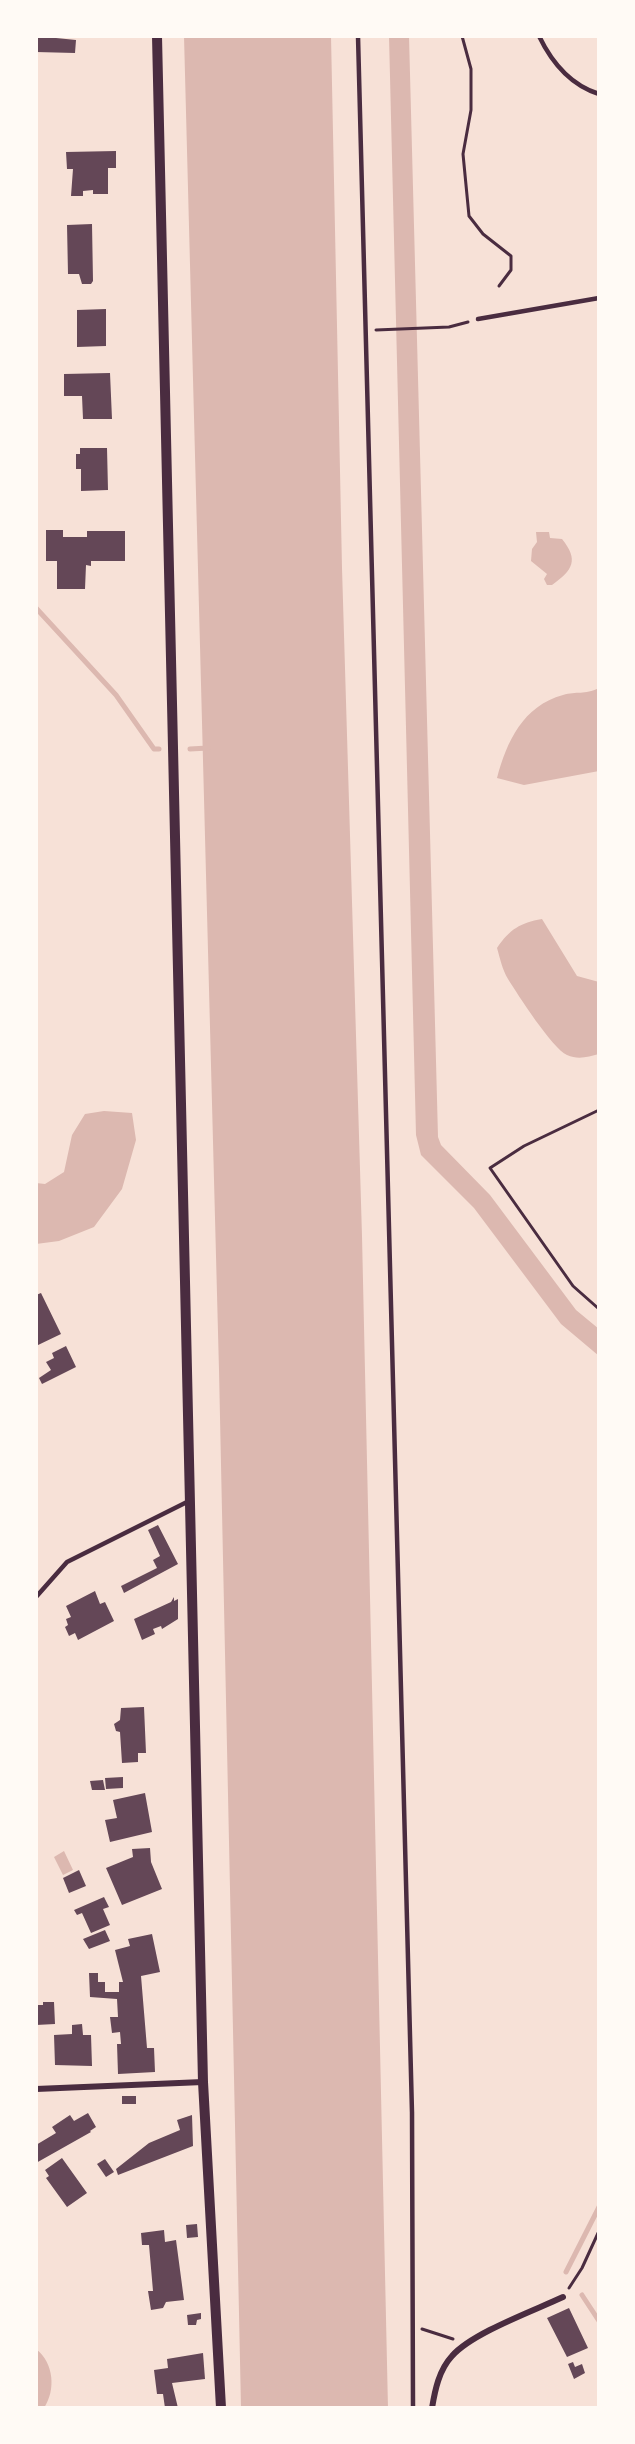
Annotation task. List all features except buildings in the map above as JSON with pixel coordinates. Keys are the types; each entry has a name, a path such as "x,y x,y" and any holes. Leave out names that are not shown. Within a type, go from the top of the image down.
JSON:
{"street":[{"path":"158,36 192,1499 203,2082 221,2408"},
{"path":"36,2089 203,2082"},
{"path":"432,2408 441,2372 451,2357 466,2343 563,2297"}],"lane":[{"path":"358,36 411,2112 413,2408"},
{"path":"539,36 564,73 575,83 599,94"},
{"path":"478,320 599,298"},
{"path":"36,1597 67,1562 192,1499"}],"path":[{"path":"462,36 471,69 471,110 463,154 469,216 483,234 511,256 511,270 499,286"},
{"path":"365,330 449,327 478,320"},
{"path":"599,1110 524,1146 490,1168 573,1286 599,1309"},
{"path":"563,2297 582,2268 599,2231"},
{"path":"412,2326 466,2343"}],"shaded area":[{"path":"184,36 331,36 342,568 362,1236 388,2408 241,2408 219,1370"},
{"path":"389,36 409,36 438,1137 441,1145 490,1195 576,1310 599,1329 599,1356 561,1324 474,1208 421,1155 416,1135"},
{"path":"536,532 549,532 550,538 562,539 571,553 569,569 552,585 547,585 544,579 547,574 531,561 532,549 537,542"},
{"path":"599,688 599,771 524,785 497,778 512,738 527,716 537,707 563,695"},
{"path":"542,919 577,976 599,982 599,1054 575,1057 561,1050 536,1020 504,971 497,948 516,928"},
{"path":"104,1111 132,1113 136,1140 122,1189 94,1227 59,1241 36,1244 36,1183 45,1184 64,1172 72,1135 85,1114"},
{"path":"64,1851 73,1870 63,1875 54,1857"},
{"path":"36,2349 50,2369 50,2393 44,2408 36,2408"}],"waterway":[{"path":"36,608 116,695 154,749 159,749"},
{"path":"190,749 208,748"},
{"path":"566,2272 599,2207"},
{"path":"582,2295 599,2321"}]}
